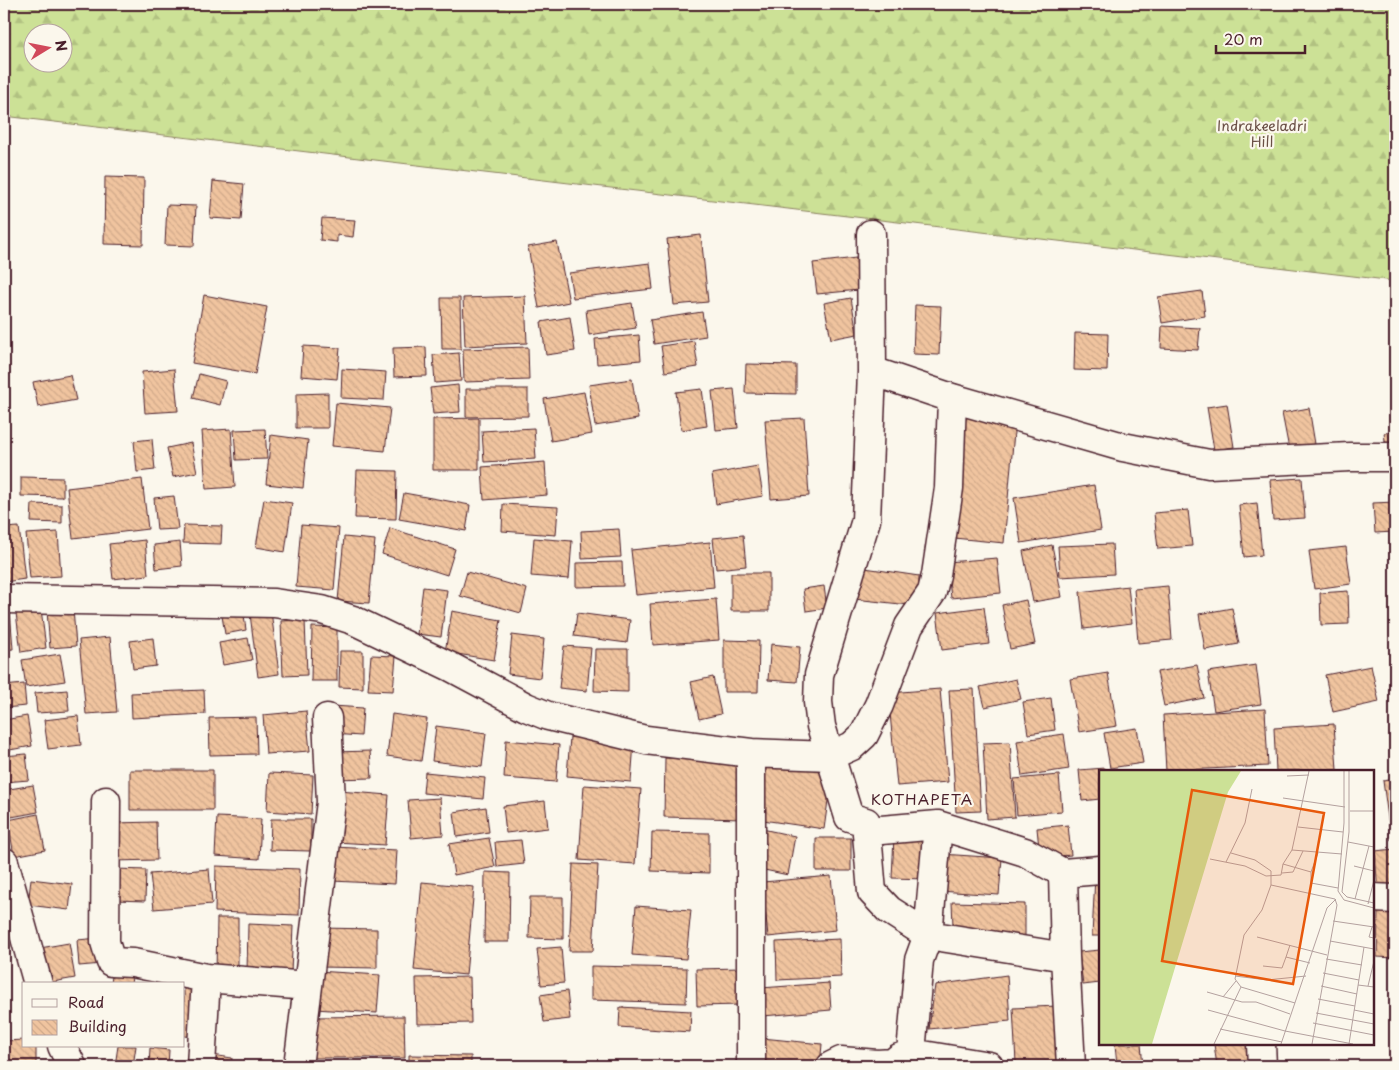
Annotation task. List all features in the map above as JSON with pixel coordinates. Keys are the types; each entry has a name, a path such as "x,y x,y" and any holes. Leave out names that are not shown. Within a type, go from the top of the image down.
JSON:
{"street":[{"path":"871,234 872,372 866,520 819,675 818,702 820,726 849,817 866,822 870,831 938,825 1025,852 1063,874 1099,870"},
{"path":"872,372 952,398 1123,447 1210,464 1350,457 1395,458"},
{"path":"4,599 274,603 322,610 353,620 451,667 526,707 548,716 646,740 751,753 830,756 852,746 864,735 879,705 909,626 932,592 949,488 952,398"},
{"path":"298,1066 331,802 327,718"},
{"path":"751,753 751,1066"},
{"path":"106,801 105,942 111,962 133,963 206,978 308,986"},
{"path":"866,822 872,892 889,910 928,934 1065,957"},
{"path":"911,1052 919,960 928,934 938,825"},
{"path":"4,862 37,982"},
{"path":"1063,874 1071,1066"},
{"path":"1374,898 1395,899"},
{"path":"201,1066 206,978"},
{"path":"1261,1045 1262,1066"},
{"path":"63,1048 72,1066"},
{"path":"831,1066 841,1061 877,1064 893,1063 911,1052 989,1066"}],"green space":[{"name":"Indrakeeladri Hill","path":"4,4 1395,4 1395,281 4,116"}],"building":[{"path":"105,177 144,178 143,245 104,244"},
{"path":"213,181 244,184 241,220 210,218"},
{"path":"167,205 196,206 194,246 165,245"},
{"path":"322,218 355,220 353,237 337,235 337,242 320,240"},
{"path":"701,235 708,302 674,305 667,239"},
{"path":"557,242 569,302 539,308 528,247"},
{"path":"856,258 859,290 817,294 813,263"},
{"path":"650,263 653,289 573,298 569,273"},
{"path":"1202,291 1205,316 1162,323 1158,297"},
{"path":"204,295 267,307 255,374 192,363"},
{"path":"525,296 527,343 465,346 463,298"},
{"path":"441,298 460,298 461,349 442,349"},
{"path":"851,298 857,334 831,339 824,303"},
{"path":"632,303 636,328 589,335 586,310"},
{"path":"915,305 941,306 939,355 913,354"},
{"path":"702,312 706,336 654,344 650,320"},
{"path":"570,317 575,351 546,355 541,322"},
{"path":"1162,326 1200,328 1198,350 1161,348"},
{"path":"1075,333 1108,334 1107,371 1074,370"},
{"path":"639,335 641,360 597,364 595,339"},
{"path":"694,341 698,367 665,372 661,346"},
{"path":"303,346 340,348 337,379 301,376"},
{"path":"426,347 427,376 394,377 393,348"},
{"path":"528,347 529,380 464,382 463,349"},
{"path":"459,353 461,381 435,383 433,355"},
{"path":"746,364 796,365 796,394 745,393"},
{"path":"174,369 178,411 145,413 142,372"},
{"path":"342,369 386,372 384,400 341,398"},
{"path":"199,374 226,381 220,405 193,398"},
{"path":"70,375 76,400 38,407 33,382"},
{"path":"632,379 638,419 595,426 589,385"},
{"path":"458,385 460,412 433,414 430,388"},
{"path":"466,389 528,389 528,416 466,417"},
{"path":"702,389 707,426 681,430 676,392"},
{"path":"734,389 738,428 716,430 712,391"},
{"path":"584,392 592,434 551,441 544,399"},
{"path":"328,393 328,428 296,428 296,394"},
{"path":"336,403 390,408 385,451 332,446"},
{"path":"1227,404 1234,447 1214,450 1207,407"},
{"path":"1309,408 1315,444 1289,449 1282,413"},
{"path":"964,416 1015,421 1004,543 954,538"},
{"path":"479,418 479,470 433,470 433,419"},
{"path":"804,418 809,496 771,499 765,420"},
{"path":"534,428 536,459 484,462 482,431"},
{"path":"231,429 235,487 206,489 202,431"},
{"path":"265,429 267,459 236,460 234,430"},
{"path":"1395,432 1395,454 1387,455 1384,433"},
{"path":"271,435 308,440 303,488 266,484"},
{"path":"152,439 155,470 137,472 134,441"},
{"path":"191,443 197,472 173,477 167,448"},
{"path":"545,462 547,495 484,500 482,467"},
{"path":"758,466 763,496 716,504 712,474"},
{"path":"357,470 397,471 396,519 355,518"},
{"path":"21,477 63,478 63,497 21,496"},
{"path":"1302,478 1305,518 1273,520 1270,480"},
{"path":"142,479 148,529 73,538 67,488"},
{"path":"1094,485 1101,530 1021,543 1014,498"},
{"path":"404,493 470,505 466,531 399,519"},
{"path":"174,496 178,529 157,530 154,498"},
{"path":"264,499 292,503 285,552 256,547"},
{"path":"1395,502 1395,532 1375,533 1373,503"},
{"path":"1257,503 1262,555 1244,557 1239,505"},
{"path":"32,504 62,505 62,523 31,522"},
{"path":"503,504 558,507 556,535 502,531"},
{"path":"1188,510 1192,546 1158,549 1154,513"},
{"path":"184,525 222,526 221,544 183,543"},
{"path":"301,525 339,528 334,590 296,587"},
{"path":"19,527 25,579 4,582 4,528"},
{"path":"390,528 455,549 447,575 382,554"},
{"path":"619,529 621,557 582,559 581,531"},
{"path":"58,532 61,576 30,578 26,534"},
{"path":"743,535 746,566 716,569 713,538"},
{"path":"344,537 375,540 369,603 338,601"},
{"path":"534,538 572,541 569,579 531,576"},
{"path":"145,540 148,575 113,579 109,544"},
{"path":"180,542 182,566 156,569 154,545"},
{"path":"710,542 714,587 636,595 631,550"},
{"path":"1112,544 1114,574 1060,577 1058,546"},
{"path":"1052,545 1062,597 1033,602 1023,551"},
{"path":"1346,547 1351,584 1314,589 1309,551"},
{"path":"997,558 1001,593 951,598 947,562"},
{"path":"622,562 623,586 576,587 576,563"},
{"path":"865,568 919,576 919,606 854,599"},
{"path":"467,572 527,589 521,613 460,596"},
{"path":"731,573 769,573 769,611 731,611"},
{"path":"824,586 827,608 806,611 803,589"},
{"path":"1128,586 1132,623 1084,629 1080,592"},
{"path":"1168,586 1172,640 1138,643 1134,589"},
{"path":"423,587 447,590 441,637 417,634"},
{"path":"1348,591 1349,624 1321,625 1320,593"},
{"path":"716,599 719,640 653,645 650,604"},
{"path":"1026,600 1035,644 1010,649 1002,605"},
{"path":"243,607 246,630 225,634 221,610"},
{"path":"984,607 989,644 942,650 937,613"},
{"path":"1232,608 1239,644 1205,650 1199,614"},
{"path":"41,609 46,648 21,652 16,613"},
{"path":"73,609 76,646 50,648 47,611"},
{"path":"4,610 10,610 13,649 4,650"},
{"path":"271,611 279,674 258,677 250,614"},
{"path":"452,611 501,620 494,660 445,652"},
{"path":"577,613 630,620 627,643 574,636"},
{"path":"305,620 307,675 283,676 281,621"},
{"path":"312,627 337,628 337,681 311,681"},
{"path":"512,635 544,639 540,678 508,674"},
{"path":"110,637 117,712 86,714 79,640"},
{"path":"153,638 156,666 133,669 130,641"},
{"path":"248,638 252,660 223,665 219,643"},
{"path":"724,640 759,641 758,692 724,692"},
{"path":"771,644 800,647 797,682 768,680"},
{"path":"564,646 591,648 587,691 559,688"},
{"path":"595,649 628,649 628,692 594,691"},
{"path":"340,651 363,651 363,688 339,687"},
{"path":"60,654 65,681 26,687 22,660"},
{"path":"371,655 396,656 393,691 368,690"},
{"path":"1197,665 1204,698 1164,706 1157,672"},
{"path":"1256,665 1261,704 1214,711 1208,672"},
{"path":"1371,666 1379,702 1333,712 1325,675"},
{"path":"1108,673 1117,726 1079,732 1070,679"},
{"path":"713,677 721,714 699,719 691,682"},
{"path":"1016,679 1021,699 985,707 980,687"},
{"path":"24,684 26,706 4,708 4,686"},
{"path":"940,689 948,782 897,786 888,693"},
{"path":"974,689 981,811 956,812 949,690"},
{"path":"67,690 69,711 37,713 35,693"},
{"path":"204,690 205,714 132,718 131,693"},
{"path":"1051,698 1055,730 1028,734 1023,702"},
{"path":"333,706 363,708 361,736 332,734"},
{"path":"1265,709 1268,766 1166,770 1163,715"},
{"path":"306,711 310,751 266,754 263,715"},
{"path":"392,714 427,719 421,761 387,756"},
{"path":"27,716 32,746 4,751 4,720"},
{"path":"78,716 81,745 48,749 44,720"},
{"path":"256,717 257,754 210,755 209,718"},
{"path":"1334,724 1337,770 1276,770 1274,728"},
{"path":"436,726 486,733 482,767 432,761"},
{"path":"1137,728 1143,763 1110,768 1104,733"},
{"path":"1064,734 1069,769 1022,776 1017,741"},
{"path":"570,737 634,743 631,782 567,776"},
{"path":"506,740 559,745 556,782 504,778"},
{"path":"1010,742 1015,817 987,819 983,743"},
{"path":"370,751 372,778 335,779 334,752"},
{"path":"26,754 29,780 4,782 4,756"},
{"path":"665,758 744,759 743,819 664,817"},
{"path":"763,763 832,772 824,829 756,819"},
{"path":"1105,768 1105,770 1099,770 1099,799 1082,801 1079,770"},
{"path":"130,770 213,770 213,810 130,810"},
{"path":"425,772 485,778 483,799 423,793"},
{"path":"269,773 313,775 311,814 267,811"},
{"path":"1059,775 1062,811 1017,815 1014,779"},
{"path":"1395,779 1395,839 1391,840 1383,781"},
{"path":"33,785 38,812 6,818 4,790"},
{"path":"584,785 641,789 635,864 579,860"},
{"path":"339,791 389,795 385,845 336,842"},
{"path":"440,798 443,835 411,838 408,800"},
{"path":"545,801 548,828 506,833 503,806"},
{"path":"486,807 489,832 457,837 454,812"},
{"path":"38,814 45,850 14,856 8,820"},
{"path":"217,817 261,819 259,859 215,856"},
{"path":"271,819 311,819 311,851 270,850"},
{"path":"156,822 157,860 114,861 113,823"},
{"path":"1068,825 1071,855 1040,858 1037,828"},
{"path":"762,829 795,836 788,875 755,868"},
{"path":"652,832 709,833 709,873 651,871"},
{"path":"894,836 927,838 925,879 892,878"},
{"path":"489,838 495,867 454,875 449,844"},
{"path":"816,838 851,838 851,871 816,871"},
{"path":"521,840 524,864 497,867 495,842"},
{"path":"333,847 397,850 395,884 332,881"},
{"path":"1395,849 1395,894 1378,895 1375,851"},
{"path":"941,854 1002,858 999,895 939,891"},
{"path":"573,864 598,865 593,951 569,951"},
{"path":"216,866 300,869 299,915 215,912"},
{"path":"116,869 146,870 145,901 115,900"},
{"path":"209,869 212,904 154,909 150,874"},
{"path":"485,872 510,873 509,942 484,942"},
{"path":"831,876 836,930 768,937 763,882"},
{"path":"1095,876 1099,876 1099,936 1092,936"},
{"path":"31,879 72,884 69,910 28,905"},
{"path":"422,882 474,887 466,975 414,970"},
{"path":"530,897 563,897 563,939 529,938"},
{"path":"952,902 1025,904 1025,938 953,926"},
{"path":"636,906 691,910 686,959 632,955"},
{"path":"1378,911 1395,912 1395,958 1377,957"},
{"path":"217,918 238,918 238,973 216,973"},
{"path":"248,924 293,926 291,973 247,972"},
{"path":"319,928 377,929 377,968 319,967"},
{"path":"100,938 102,964 79,966 77,940"},
{"path":"840,939 841,977 777,980 776,942"},
{"path":"69,943 75,978 47,982 40,948"},
{"path":"561,947 564,983 541,985 537,949"},
{"path":"1099,950 1099,983 1083,985 1079,952"},
{"path":"591,966 687,968 686,1003 591,1000"},
{"path":"741,968 742,1005 697,1006 696,969"},
{"path":"317,971 380,975 377,1013 315,1009"},
{"path":"1007,975 1010,1021 929,1029 935,985"},
{"path":"112,976 132,977 131,982 111,982"},
{"path":"470,977 471,1023 417,1024 416,978"},
{"path":"829,983 831,1010 763,1016 761,988"},
{"path":"185,985 200,986 197,1037 185,1036"},
{"path":"567,991 570,1019 544,1022 540,995"},
{"path":"1057,1006 1060,1061 1016,1063 1013,1008"},
{"path":"620,1007 691,1011 690,1032 619,1027"},
{"path":"404,1016 405,1058 313,1058 313,1017"},
{"path":"762,1038 822,1044 820,1066 759,1066"},
{"path":"22,1040 22,1048 36,1048 36,1066 4,1066 4,1041"},
{"path":"1115,1045 1141,1045 1143,1066 1117,1066"},
{"path":"1214,1045 1249,1045 1251,1066 1217,1066"},
{"path":"118,1048 136,1048 133,1066 115,1066"},
{"path":"150,1048 169,1050 168,1066 149,1066"},
{"path":"206,1054 232,1058 231,1066 204,1066"},
{"path":"409,1055 471,1056 471,1066 409,1066"},
{"path":"1395,1063 1395,1066 1368,1066"}],"district":[{"name":"KOTHAPETA","path":"922,800"}]}
